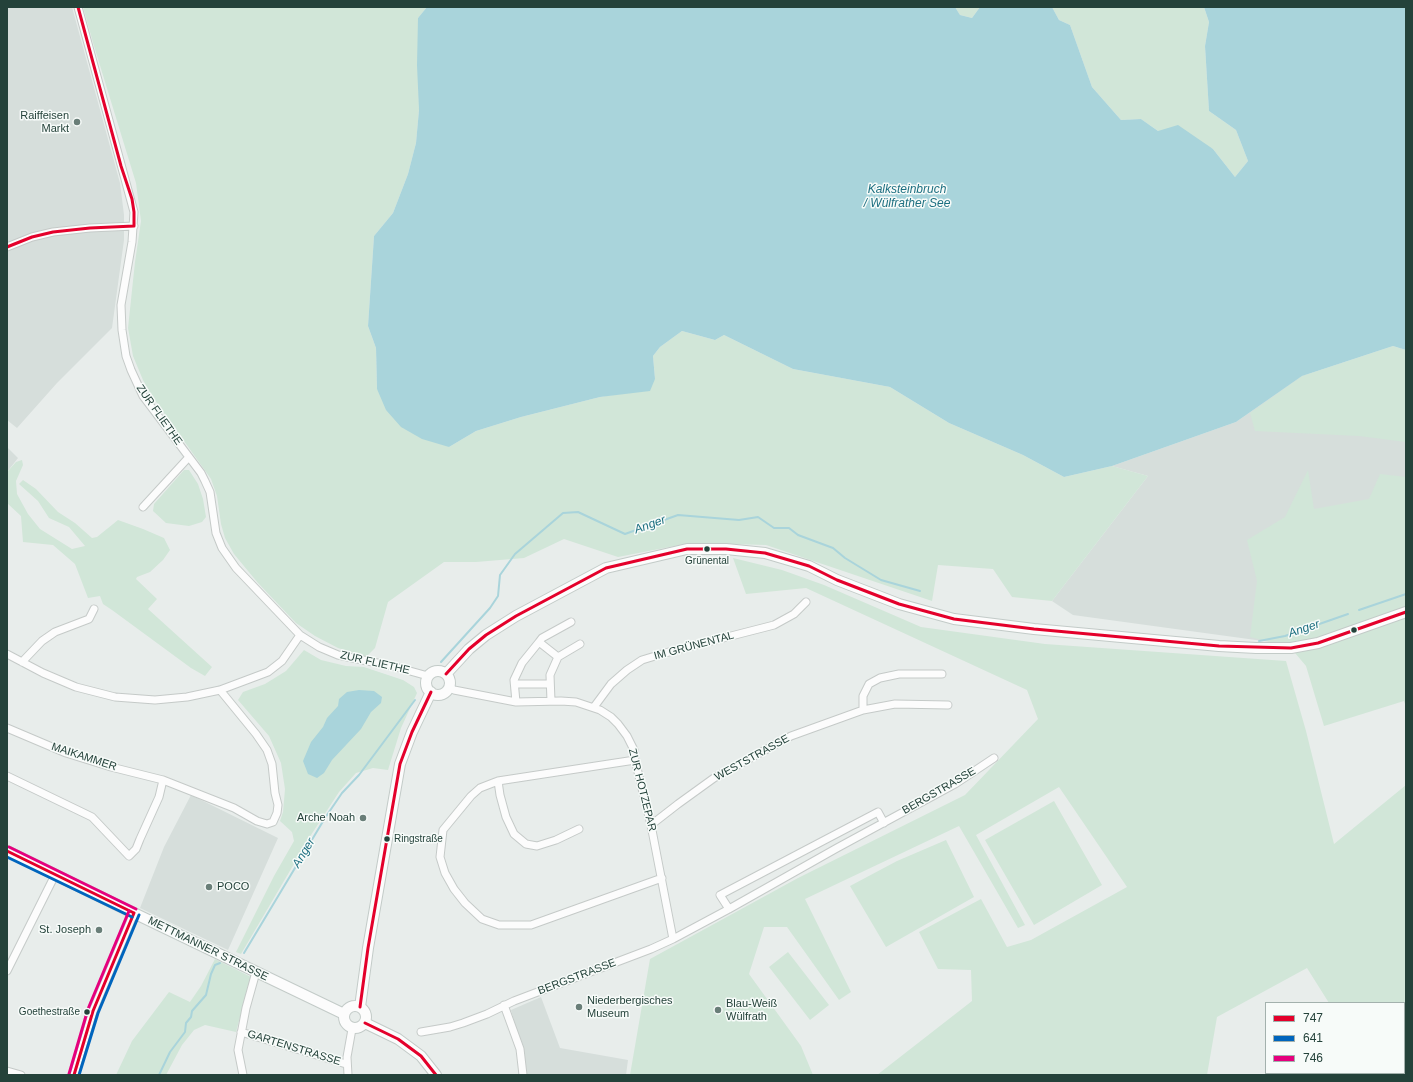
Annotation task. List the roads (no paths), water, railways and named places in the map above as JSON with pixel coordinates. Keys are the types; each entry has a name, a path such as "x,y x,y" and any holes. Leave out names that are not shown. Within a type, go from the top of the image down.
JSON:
{"street":[{"name":"ZUR FLIETHE","path":"78,7 119,158 132,199 134,226 121,305 122,330 126,356 143,396 200,473 210,492 216,533 228,557 236,568 300,635 319,647 338,655 392,666 428,676"},
{"path":"7,247 32,237 53,232 90,228 134,226"},
{"path":"143,507 188,457"},
{"path":"446,674 469,649 486,635 516,616 606,568 687,549 726,549 765,553 808,566 837,580 900,604 935,615 954,619 1034,629 1219,646 1291,648 1318,643 1406,612"},
{"name":"IM GRÜNENTAL","path":"594,707 611,684 627,670 642,660 774,625 794,614 806,602"},
{"path":"22,662 42,641 55,632 89,619 94,609"},
{"path":"516,702 514,680 522,663 542,638 571,622"},
{"path":"7,654 76,687 115,698 156,700 187,697 220,690 254,678 273,669 282,661 300,635"},
{"path":"538,642 558,657"},
{"path":"551,701 550,674 558,657 580,644"},
{"path":"436,671 441,671 446,674 450,682 445,693 434,694 431,692 427,687 428,676 436,671"},
{"path":"863,710 863,696 869,684 880,678 899,674 942,674"},
{"path":"515,684 550,684"},
{"name":"ZUR HOTZEPAR","path":"449,687 454,690 516,702 576,702 594,707 611,717 623,730 634,750 662,878 673,939"},
{"name":"MAIKAMMER","path":"7,728 66,753 111,767 163,780 234,808 257,821 267,824 273,822 277,813 278,805 275,793 272,764 267,750 256,734 220,690"},
{"path":"360,1008 366,960 400,764 412,732 431,692"},
{"name":"WESTSTRASSE","path":"651,825 714,778 792,736 863,710 895,704 948,705"},
{"name":"BERGSTRASSE","path":"420,1032 457,1025 487,1014 504,1005 651,949 673,939 955,784 994,758"},
{"path":"635,760 498,781 480,788 471,796 443,830 440,857 445,873 454,889 465,903 482,918 499,925 531,925 662,878"},
{"path":"7,776 92,817 129,856 136,849 159,796 163,780"},
{"path":"498,781 506,817 514,834 526,844 537,846 556,840 579,829"},
{"path":"729,909 720,895 878,812 884,823"},
{"name":"METTMANNER STRASSE","path":"7,852 344,1014"},
{"path":"7,971 55,875"},
{"path":"74,1075 93,1011 134,914"},
{"path":"243,1075 238,1050 246,1008 256,972"},
{"path":"504,1005 520,1049 523,1075"},
{"path":"353,1006 360,1008 366,1014 365,1023 359,1028 352,1029 348,1027 344,1021 344,1014 346,1010 353,1006"},
{"path":"365,1023 398,1039 420,1056 436,1075"},
{"path":"348,1075 346,1064 352,1029"},
{"name":"GARTENSTRASSE","path":"241,1032 346,1064"},
{"path":"7,1071 21,1075"}],"water":[{"name":"Kalksteinbruch / Wülfrather See","path":"427,7 955,7 960,15 972,18 980,7 1052,7 1059,20 1070,25 1092,87 1121,120 1141,119 1158,131 1178,125 1213,149 1235,177 1248,161 1236,130 1209,111 1205,46 1209,22 1204,7 1406,7 1406,350 1393,346 1302,376 1236,422 1112,466 1064,477 1023,455 949,423 890,387 793,369 724,335 715,340 682,331 660,347 653,356 655,379 650,391 600,397 521,417 476,431 449,447 422,439 401,427 386,410 377,389 376,348 368,326 374,236 393,213 408,174 416,143 419,110 417,65 418,18"},
{"path":"359,690 374,691 382,697 381,703 371,712 361,729 332,760 324,773 317,778 308,774 303,761 311,742 323,727 327,718 338,706 339,699 347,692"}],"waterway":[{"name":"Anger","path":"441,662 490,608 498,596 500,575 515,554 563,513 578,512 625,534 678,515 739,520 758,517 774,528 789,528 798,535 833,548 845,558 881,580 920,591"},
{"name":"Anger","path":"1359,610 1406,594"},
{"name":"Anger","path":"1259,641 1285,636 1348,614"},
{"name":"Anger","path":"244,953 325,818 342,793 359,775 415,700"},
{"name":"Anger","path":"159,1075 170,1052 185,1032 186,1023 191,1017 192,1011 206,995 211,974 215,965 220,963"}],"place":[{"name":"Raiffeisen Markt","path":"77,122"},
{"name":"Grünental","path":"707,549"},
{"name":"Arche Noah","path":"363,818"},
{"name":"Ringstraße","path":"387,839"},
{"name":"POCO","path":"209,887"},
{"name":"St. Joseph","path":"99,930"},
{"name":"Niederbergisches Museum","path":"579,1007"},
{"name":"Blau-Weiß Wülfrath","path":"718,1010"},
{"name":"Goethestraße","path":"87,1012"}]}
